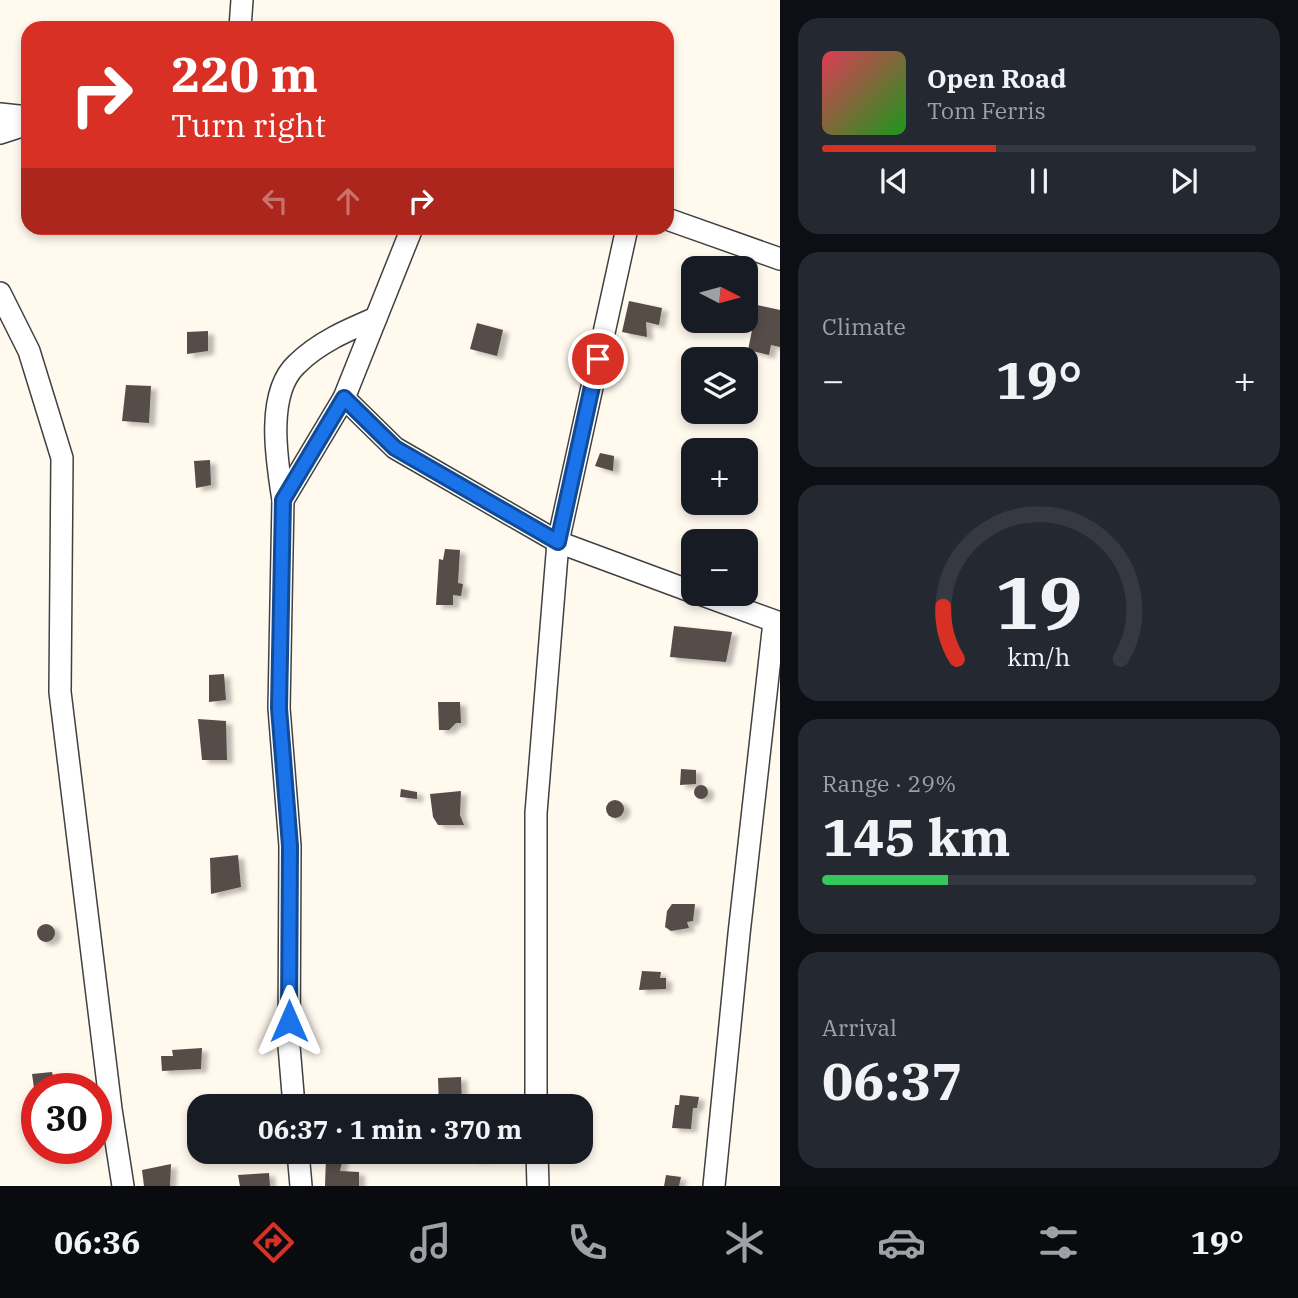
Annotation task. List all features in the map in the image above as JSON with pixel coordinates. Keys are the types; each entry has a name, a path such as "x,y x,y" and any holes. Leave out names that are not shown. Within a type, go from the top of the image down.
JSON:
{"street":[{"path":"240,21 242,0"},
{"path":"0,114 21,116"},
{"path":"0,132 21,126"},
{"path":"674,221 780,259"},
{"path":"283,500 344,398 409,235"},
{"path":"536,1094 536,813 558,542 625,235"},
{"path":"0,293 29,351 62,458 60,692 111,1109 123,1186"},
{"path":"293,1094 289,1046 290,846 279,708 283,500 276,424 282,387 295,365 331,338 376,317"},
{"path":"344,398 395,448 558,542 681,588"},
{"path":"714,1186 739,934 777,622 732,606"},
{"path":"299,1164 301,1186"},
{"path":"537,1164 538,1186"}],"building":[{"path":"629,301 662,308 659,325 646,322 647,337 622,332"},
{"path":"758,305 780,310 780,347 771,345 769,355 758,352 758,347 749,347 751,333 758,333"},
{"path":"477,323 503,330 497,356 470,349"},
{"path":"208,331 208,351 187,354 187,332"},
{"path":"126,385 151,386 149,423 122,421"},
{"path":"600,453 614,456 613,471 595,466"},
{"path":"210,460 211,485 196,488 194,461"},
{"path":"445,549 460,550 458,583 463,584 461,596 453,595 453,605 436,605 439,559 443,560"},
{"path":"674,626 732,632 726,662 670,657"},
{"path":"224,674 226,700 209,702 209,675"},
{"path":"438,702 460,702 461,723 456,723 449,730 439,730"},
{"path":"198,719 226,721 227,760 202,760"},
{"path":"681,769 696,770 696,784 680,785"},
{"path":"701,785 706,787 706,797 701,799 696,797 694,792 696,787"},
{"path":"401,789 417,792 417,799 400,797"},
{"path":"461,791 460,815 464,825 438,825 433,817 430,794"},
{"path":"615,800 621,803 624,809 621,815 615,818 609,815 606,809 609,803"},
{"path":"238,855 241,887 211,894 210,858"},
{"path":"672,904 695,904 693,921 687,922 689,928 671,931 665,927 667,911"},
{"path":"46,924 52,927 55,933 52,939 46,942 40,939 37,933 40,927"},
{"path":"642,971 661,972 660,978 666,978 666,989 639,990"},
{"path":"202,1048 201,1069 162,1071 161,1056 173,1056 172,1050"},
{"path":"461,1077 462,1094 439,1094 438,1078"},
{"path":"680,1095 699,1097 697,1108 693,1108 691,1129 672,1128 675,1105 679,1105"},
{"path":"171,1164 170,1186 144,1186 142,1170"},
{"path":"326,1164 342,1164 340,1171 359,1172 359,1186 325,1186"},
{"path":"269,1173 270,1186 240,1186 238,1175"},
{"path":"666,1175 681,1177 679,1186 664,1186"}],"route":[{"path":"289,1021 290,846 279,708 283,500 344,398 395,448 558,542 598,359"}]}
